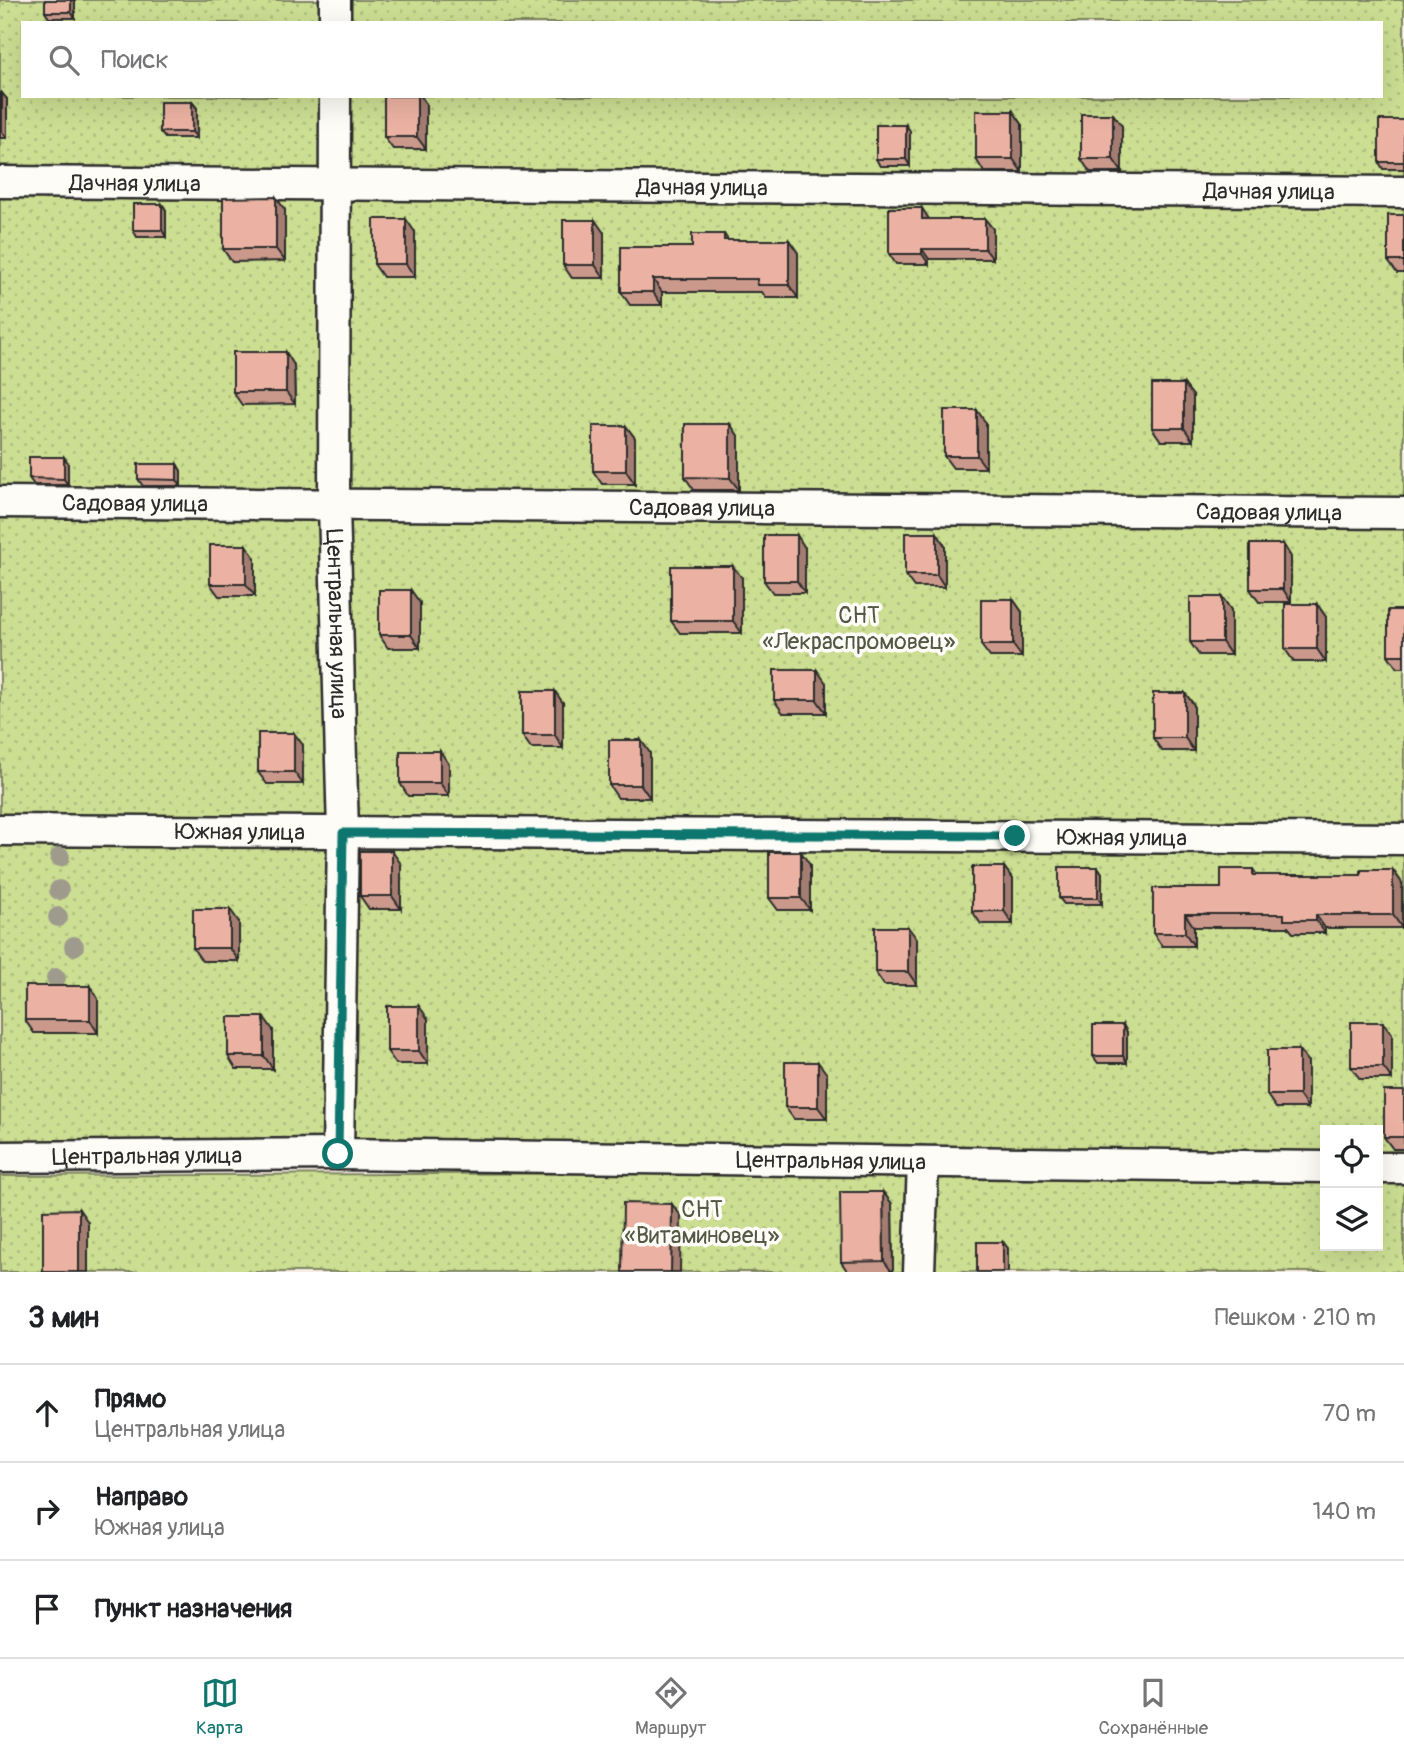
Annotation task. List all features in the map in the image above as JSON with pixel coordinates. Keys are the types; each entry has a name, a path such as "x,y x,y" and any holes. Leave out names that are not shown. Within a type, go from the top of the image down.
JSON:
{"street":[{"path":"335,0 335,21"},
{"name":"Центральная улица","path":"335,98 334,506 343,833 338,1154"},
{"name":"Дачная улица","path":"0,182 1404,192"},
{"name":"Садовая улица","path":"0,502 1404,513"},
{"name":"Южная улица","path":"0,830 1404,839"},
{"name":"Центральная улица","path":"0,1157 338,1154 1320,1167"},
{"path":"919,1272 923,1162"},
{"path":"1383,1168 1404,1168"}],"green space":[{"name":"СНТ «Лекраспромовец»","path":"0,0 1404,0 1404,1168 1383,1168 1383,1125 1320,1125 1320,1167 0,1157"},
{"name":"СНТ «Витаминовец»","path":"639,1173 1320,1176 1320,1251 1383,1251 1383,1176 1404,1176 1404,1272 0,1272 0,1176"}],"building":[{"path":"45,0 71,0 71,12 45,12"},
{"path":"2,93 2,132 0,132"},
{"path":"384,98 417,98 417,137 384,137"},
{"path":"160,102 192,102 192,132 160,132"},
{"path":"976,111 1013,111 1013,159 976,159"},
{"path":"1081,114 1113,114 1113,159 1081,159"},
{"path":"1379,120 1404,120 1404,162 1379,162"},
{"path":"876,125 906,125 906,159 876,159"},
{"path":"276,197 276,249 223,249 223,198"},
{"path":"133,204 162,204 162,230 133,230"},
{"path":"889,208 922,208 922,219 985,219 985,249 922,249 922,254 889,254"},
{"path":"1388,215 1404,215 1404,261 1388,261"},
{"path":"374,219 406,219 406,264 374,264"},
{"path":"563,220 595,220 595,265 563,265"},
{"path":"692,234 724,234 724,240 789,240 789,285 757,285 757,279 653,279 653,292 621,292 621,247 692,247"},
{"path":"233,352 286,352 286,392 233,392"},
{"path":"1152,384 1184,384 1184,428 1152,428"},
{"path":"944,410 977,410 977,456 944,456"},
{"path":"685,424 730,424 730,478 685,477"},
{"path":"593,426 626,426 626,471 593,471"},
{"path":"29,457 64,457 64,479 29,478"},
{"path":"138,464 177,464 177,480 138,479"},
{"path":"905,533 937,533 937,575 905,575"},
{"path":"764,535 797,535 797,581 764,581"},
{"path":"1250,544 1283,544 1283,589 1250,589"},
{"path":"210,545 246,545 246,584 210,584"},
{"path":"671,566 733,566 733,621 671,621"},
{"path":"379,590 411,590 411,635 379,635"},
{"path":"1190,597 1222,597 1222,642 1190,642"},
{"path":"981,599 1013,599 1013,645 981,645"},
{"path":"1285,604 1317,604 1317,649 1285,649"},
{"path":"1388,610 1404,610 1404,655 1388,655"},
{"path":"774,670 817,670 817,700 774,700"},
{"path":"522,691 555,691 555,735 522,735"},
{"path":"1153,693 1185,693 1185,738 1153,738"},
{"path":"258,733 294,733 294,772 258,772"},
{"path":"609,740 641,740 641,785 609,785"},
{"path":"400,751 440,751 440,783 400,783"},
{"path":"360,851 392,851 392,896 360,896"},
{"path":"769,852 801,852 801,898 769,898"},
{"path":"972,867 1004,867 1004,911 972,911"},
{"path":"1059,867 1098,867 1098,898 1059,898"},
{"path":"1221,869 1253,869 1253,875 1361,875 1361,870 1393,870 1393,915 1316,915 1316,920 1284,920 1284,914 1185,914 1185,933 1153,933 1153,888 1221,888"},
{"path":"193,909 230,909 230,948 193,948"},
{"path":"875,927 908,927 908,972 875,972"},
{"path":"25,986 90,986 90,1020 25,1020"},
{"path":"387,1006 419,1006 419,1051 387,1051"},
{"path":"228,1017 264,1017 264,1056 228,1056"},
{"path":"1351,1022 1383,1022 1383,1067 1351,1067"},
{"path":"1093,1025 1123,1025 1123,1056 1093,1056"},
{"path":"1267,1050 1299,1050 1299,1095 1267,1095"},
{"path":"785,1062 818,1062 818,1107 785,1107"},
{"path":"1384,1091 1404,1091 1404,1137 1384,1137"},
{"path":"840,1192 883,1192 884,1261 841,1262"},
{"path":"623,1203 672,1204 671,1272 622,1272"},
{"path":"79,1209 79,1272 43,1272 43,1210"},
{"path":"977,1242 1003,1242 1003,1272 977,1272"}],"route":[{"path":"338,1154 343,833 1015,836"}]}
